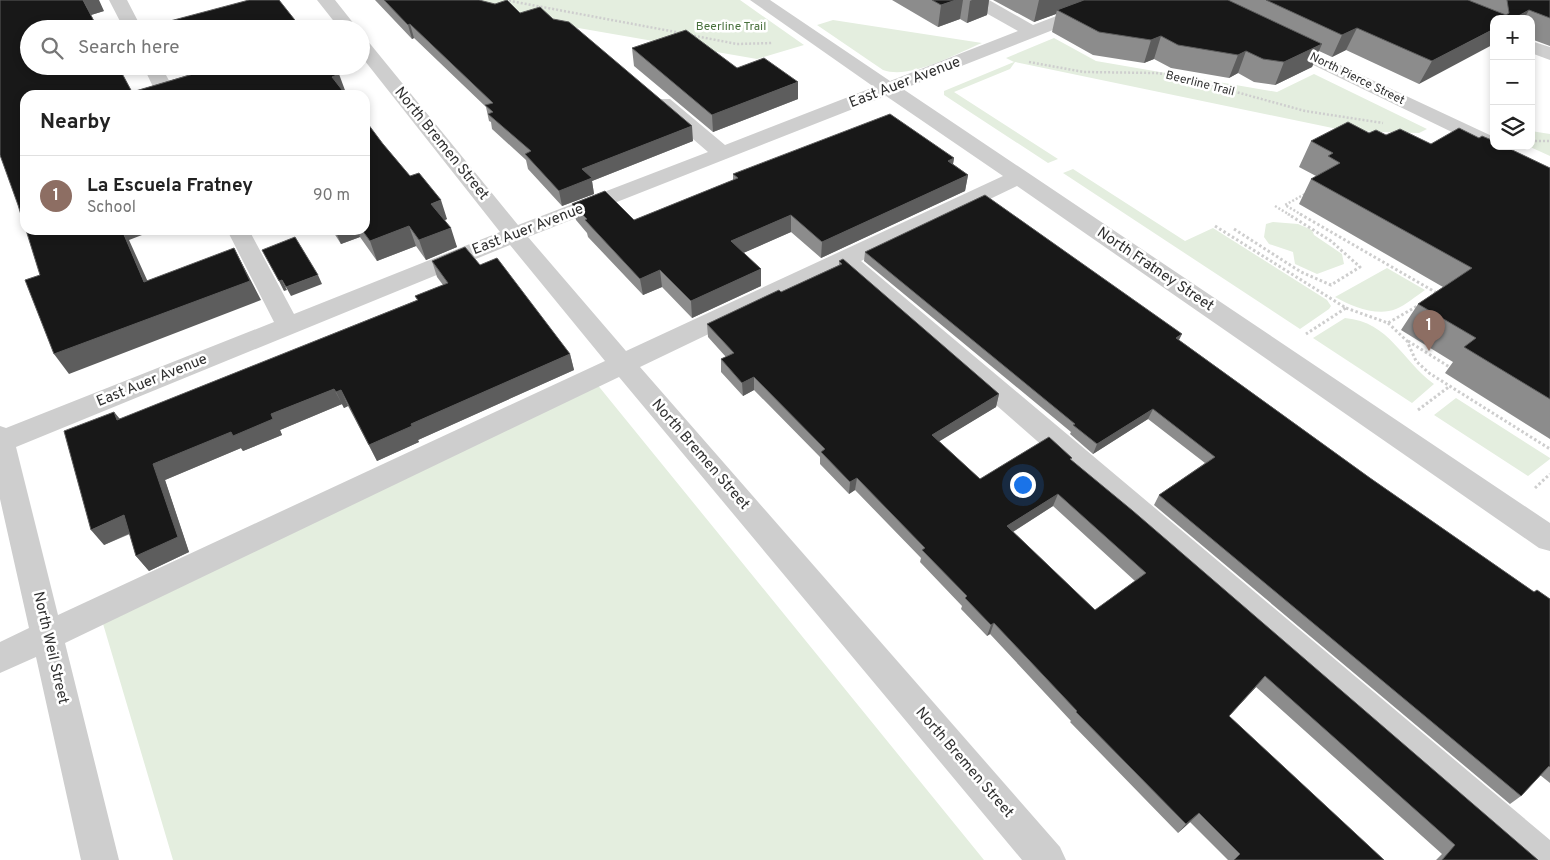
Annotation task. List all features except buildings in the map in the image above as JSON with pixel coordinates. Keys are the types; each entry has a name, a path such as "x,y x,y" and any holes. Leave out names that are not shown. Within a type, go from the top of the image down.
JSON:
{"street":[{"path":"118,0 128,20"},
{"path":"326,0 342,20"},
{"name":"North Fratney Street","path":"759,0 1550,540"},
{"path":"976,0 1033,32"},
{"name":"East Auer Avenue","path":"0,440 514,235 1113,0"},
{"name":"North Pierce Street","path":"1269,37 1490,143"},
{"path":"1535,48 1550,54"},
{"name":"North Bremen Street","path":"370,55 514,235 622,364 1047,860"},
{"path":"157,75 164,90"},
{"path":"650,92 723,154"},
{"path":"0,658 1019,177"},
{"path":"241,235 288,326"},
{"path":"844,259 1544,860"},
{"name":"North Weil Street","path":"0,440 100,860"}],"path":[{"path":"505,0 737,44 787,42 810,34"},
{"name":"Beerline Trail","path":"997,47 1016,58 1028,62 1084,72 1156,73 1178,76 1340,120 1386,124"},
{"path":"1535,141 1550,141"},
{"path":"1307,193 1286,205 1437,293"},
{"path":"1234,229 1301,272 1331,285 1360,267 1348,254 1322,233 1275,206"},
{"path":"1215,226 1346,308 1388,323 1407,340 1451,368"},
{"path":"1429,298 1444,288"},
{"path":"1388,323 1422,303"},
{"path":"1303,336 1346,308"},
{"path":"1407,340 1416,361 1450,386 1550,450"},
{"path":"1417,411 1450,386"},
{"path":"1534,488 1550,474"}],"green space":[{"name":"Beerline Trail","path":"456,0 740,0 804,45 757,59 561,25"},
{"path":"833,20 982,43 919,69 894,72 883,70 817,25"},
{"path":"1054,38 1096,61 1277,92 1314,74 1427,129 1419,133 1347,131 1015,62 1010,69 954,92 1058,159 1048,163 944,95 944,91 1014,62 1006,58"},
{"path":"1535,132 1550,134 1550,156 1535,149"},
{"path":"1073,169 1185,241 1213,228 1327,300 1331,306 1300,329 1063,173"},
{"path":"1273,222 1298,224 1312,230 1314,235 1342,254 1344,264 1317,274 1295,264 1293,252 1269,244 1264,237 1266,224"},
{"path":"1387,268 1425,290 1396,309 1381,312 1356,307 1335,297"},
{"path":"1345,318 1360,321 1384,335 1434,384 1412,403 1313,338"},
{"path":"596,383 984,860 173,860 101,617"},
{"path":"1456,398 1550,459 1528,476 1434,415"}],"place":[{"name":"La Escuela Fratney","path":"1429,351"}]}
